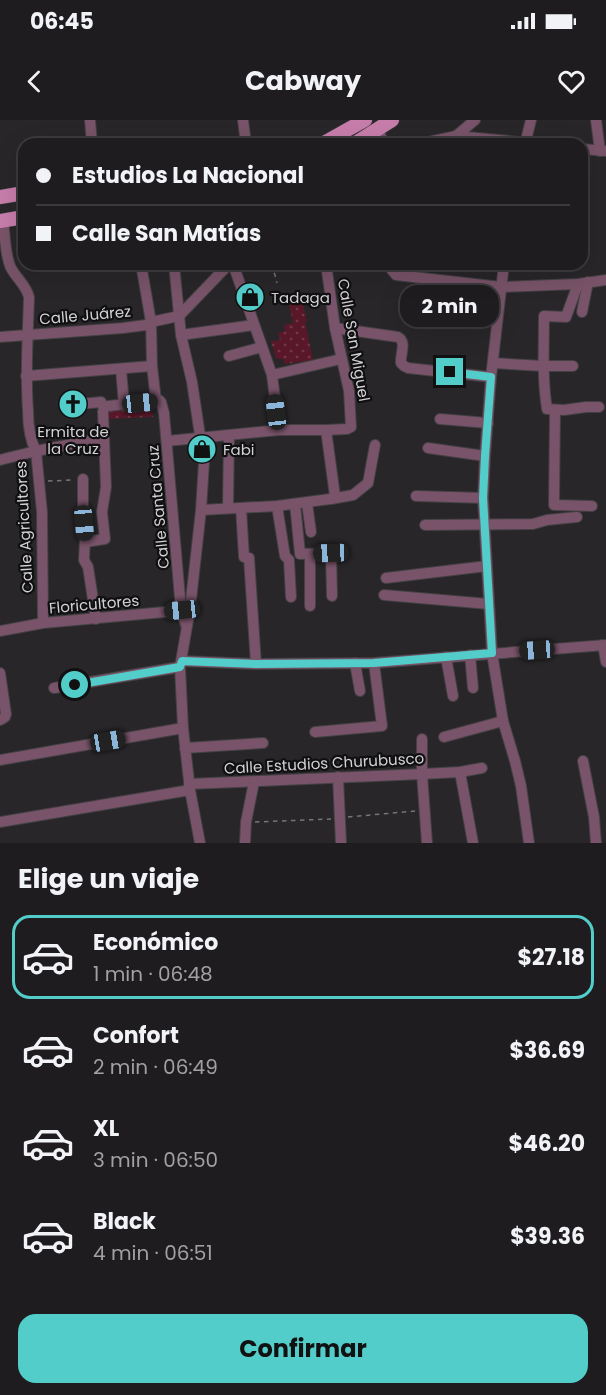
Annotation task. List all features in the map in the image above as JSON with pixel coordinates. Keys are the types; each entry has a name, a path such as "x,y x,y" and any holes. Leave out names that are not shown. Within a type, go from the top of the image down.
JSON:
{"main road":[{"path":"333,138 365,120"},
{"path":"364,138 393,120"},
{"path":"0,197 18,194"},
{"path":"1,221 18,218"}],"street":[{"path":"90,120 92,138"},
{"path":"243,120 245,138"},
{"path":"456,136 475,120"},
{"path":"526,138 531,120"},
{"path":"588,150 603,151 596,120"},
{"path":"378,129 382,138"},
{"path":"446,138 456,136 476,138"},
{"name":"Calle Agricultores","path":"1,221 11,268 23,282 29,297 26,376 29,429 31,442 36,451 40,482 43,623"},
{"name":"Calle Santa Cruz","path":"142,270 151,322 156,401 161,402 164,413 186,610"},
{"path":"175,270 181,335 192,382 204,462 201,510 186,610 181,664 185,748 200,843"},
{"path":"179,316 225,270"},
{"path":"233,270 272,375 279,430"},
{"name":"Calle San Miguel","path":"326,430 347,429 351,427 352,422 349,391 335,328 327,270"},
{"path":"392,270 396,275 501,287 606,280"},
{"path":"503,270 491,377 483,498 492,653 503,721 519,778 529,843"},
{"path":"582,312 583,283"},
{"path":"583,283 566,317 544,316 543,366 551,409 554,505 592,506"},
{"name":"Calle Juárez","path":"0,338 123,328 147,325 151,322 179,316"},
{"path":"181,335 254,325"},
{"path":"335,328 398,337 403,343 401,363 408,368 491,377"},
{"path":"229,356 262,347"},
{"path":"272,375 341,360"},
{"path":"493,363 573,366"},
{"path":"26,376 152,366"},
{"path":"121,369 124,405"},
{"path":"104,408 156,401"},
{"path":"80,404 101,402 104,408 106,487 102,513 105,539 85,542"},
{"path":"551,409 598,407"},
{"path":"440,419 488,423"},
{"path":"167,441 279,430 326,430 333,495"},
{"path":"228,508 229,435"},
{"path":"0,460 104,438"},
{"path":"201,510 277,506 307,503 333,495 353,495 368,483 375,445"},
{"path":"428,448 485,456"},
{"path":"83,479 84,560 88,567 96,619"},
{"path":"416,496 483,498"},
{"path":"307,503 311,532"},
{"path":"295,504 305,554 310,606"},
{"path":"277,506 285,556 289,560 291,597"},
{"path":"241,508 244,557 249,558 256,664"},
{"path":"425,525 533,524 547,519 577,517"},
{"path":"305,554 331,553 332,596"},
{"path":"72,562 84,560"},
{"path":"386,578 487,566"},
{"path":"384,595 489,604"},
{"name":"Floricultores","path":"0,631 43,623 186,610"},
{"path":"54,688 181,664 374,663 605,645 606,662"},
{"path":"470,655 473,688"},
{"path":"446,657 453,696"},
{"path":"355,663 360,691"},
{"path":"315,732 382,726 374,663"},
{"path":"0,673 6,710 5,717 0,720"},
{"path":"444,737 503,721"},
{"path":"0,760 183,728"},
{"path":"422,739 427,843"},
{"path":"185,748 263,743"},
{"path":"583,761 594,817 596,843"},
{"name":"Calle Estudios Churubusco","path":"0,822 190,787 460,772 482,768"},
{"path":"460,772 473,843"},
{"path":"338,777 341,843"},
{"path":"245,843 246,822 254,782"}],"path":[{"path":"274,270 277,283"},
{"path":"40,482 83,479"}],"shaded area":[{"path":"301,296 313,360 285,364 283,359 276,359 271,341 280,340 278,333 285,331 284,325 293,323 288,299"},
{"path":"151,408 153,417 106,419 106,412 112,409"}],"place":[{"name":"Tadaga","path":"250,297"},
{"name":"Ermita de la Cruz","path":"73,404"},
{"name":"Fabi","path":"202,449"}],"route":[{"path":"75,685 180,667 182,661 256,664 374,663 492,653 483,498 491,377 450,372"}]}
